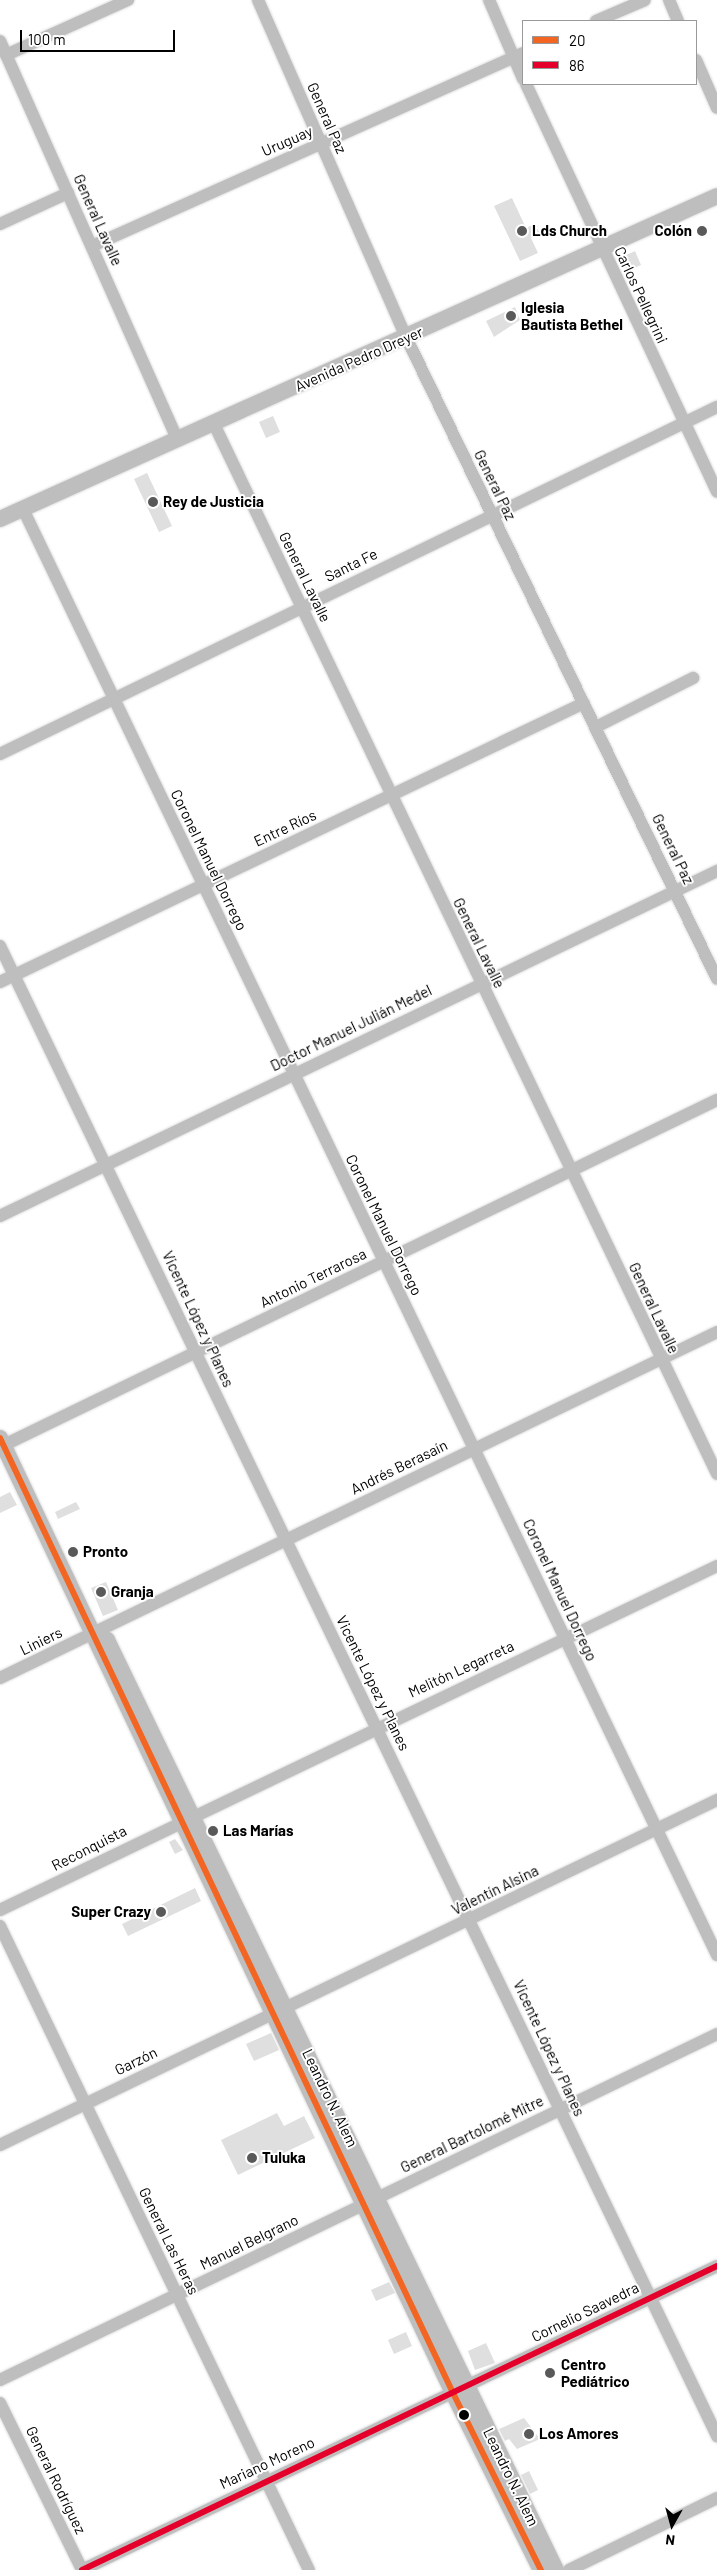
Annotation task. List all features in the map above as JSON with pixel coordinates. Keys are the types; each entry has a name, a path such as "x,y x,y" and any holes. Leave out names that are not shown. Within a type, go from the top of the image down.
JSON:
{"main road":[{"name":"Avenida Pedro Dreyer","path":"0,520 717,196"},
{"name":"Leandro N. Alem","path":"1,1443 95,1633 107,1640 186,1818 460,2390 541,2570"},
{"name":"Leandro N. Alem","path":"460,2390 556,2570"}],"street":[{"path":"6,55 128,0"},
{"name":"General Paz","path":"258,0 406,337 717,979"},
{"path":"488,0 518,55 522,74"},
{"path":"598,20 645,0"},
{"path":"669,0 678,20"},
{"name":"General Lavalle","path":"0,41 178,440"},
{"name":"Uruguay","path":"92,246 518,55"},
{"path":"697,62 717,108"},
{"name":"Carlos Pellegrini","path":"526,85 601,248 717,492"},
{"path":"0,224 68,193"},
{"name":"Santa Fe","path":"0,754 491,514 717,406"},
{"name":"General Lavalle","path":"214,424 660,1359 717,1474"},
{"name":"Coronel Manuel Dorrego","path":"23,509 383,1262 475,1448 565,1639 659,1828 717,1955"},
{"path":"596,727 693,678"},
{"name":"Entre Ríos","path":"0,982 584,703"},
{"name":"Doctor Manuel Julián Medel","path":"0,1216 480,983 717,871"},
{"name":"Vicente López y Planes","path":"0,946 107,1164 717,2436"},
{"name":"Antonio Terrarosa","path":"1,1443 196,1353 717,1100"},
{"name":"Andrés Berasaín","path":"95,1633 717,1332"},
{"name":"Melitón Legarreta","path":"186,1818 717,1566"},
{"name":"Liniers","path":"0,1678 95,1633"},
{"name":"Valentín Alsina","path":"279,2010 470,1921 717,1800"},
{"name":"Reconquista","path":"0,1910 186,1818"},
{"name":"General Las Heras","path":"0,1926 309,2570"},
{"name":"Garzón","path":"0,2145 279,2010"},
{"name":"General Bartolomé Mitre","path":"370,2201 717,2034"},
{"name":"Manuel Belgrano","path":"0,2380 370,2201"},
{"name":"Cornelio Saavedra","path":"460,2390 717,2266"},
{"name":"Mariano Moreno","path":"82,2570 460,2390"},
{"name":"General Rodríguez","path":"0,2404 82,2570"},
{"path":"569,2570 717,2498"}],"building":[{"name":"Lds Church","path":"512,198 526,228 535,224 540,234 531,238 538,253 520,261 494,206"},
{"path":"635,251 641,265 626,272 620,258"},
{"path":"515,307 520,320 494,337 486,321"},
{"path":"273,416 280,432 266,438 259,422"},
{"name":"Rey de Justicia","path":"147,473 172,526 159,532 134,479"},
{"path":"10,1492 17,1505 0,1513 0,1497"},
{"path":"76,1502 80,1509 58,1519 55,1512"},
{"path":"106,1582 118,1610 103,1616 91,1588"},
{"path":"175,1839 183,1850 175,1854 169,1842"},
{"name":"Super Crazy","path":"195,1888 201,1901 128,1936 122,1924"},
{"path":"271,2033 279,2050 254,2061 246,2044"},
{"name":"Tuluka","path":"277,2113 284,2126 304,2116 315,2138 238,2175 221,2140"},
{"path":"389,2282 395,2293 376,2301 371,2290"},
{"path":"406,2332 412,2346 394,2354 388,2340"},
{"path":"486,2343 495,2363 475,2370 468,2351"},
{"path":"524,2418 540,2439 517,2449 509,2439 505,2441 499,2429"},
{"path":"529,2471 538,2490 530,2494 521,2475"}],"transit line":[{"name":"20","path":"0,1438 453,2393 541,2570"},
{"name":"86","path":"82,2570 717,2266"}],"place":[{"name":"Lds Church","path":"522,231"},
{"name":"Colón","path":"702,231"},
{"name":"Iglesia Bautista Bethel","path":"511,316"},
{"name":"Rey de Justicia","path":"153,502"},
{"name":"Pronto","path":"73,1552"},
{"name":"Granja","path":"101,1592"},
{"name":"Las Marías","path":"213,1831"},
{"name":"Super Crazy","path":"161,1912"},
{"name":"Tuluka","path":"252,2158"},
{"name":"Centro Pediátrico","path":"550,2373"},
{"name":"Los Amores","path":"529,2434"}]}
